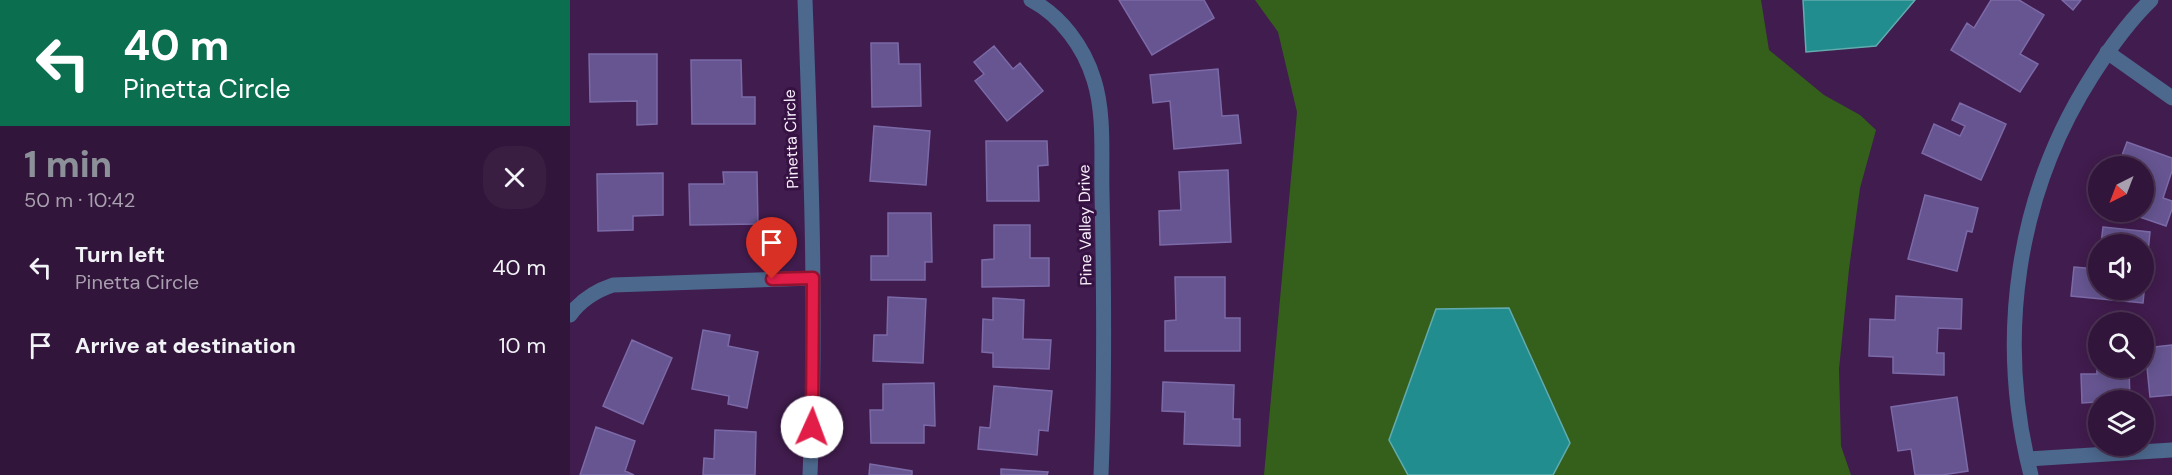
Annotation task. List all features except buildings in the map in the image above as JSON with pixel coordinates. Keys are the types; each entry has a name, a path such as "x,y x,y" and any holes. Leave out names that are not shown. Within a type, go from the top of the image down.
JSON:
{"street":[{"name":"Pinetta Circle","path":"805,0 813,278 813,403 810,475"},
{"name":"Pine Valley Drive","path":"1031,0 1049,12 1072,36 1089,65 1098,97 1104,285 1104,401 1101,475"},
{"path":"2031,475 2019,418 2013,360 2015,303 2023,245 2038,189 2059,135 2076,101 2107,52 2151,0"},
{"path":"2107,52 2172,98"},
{"path":"570,315 577,306 596,291 613,285 813,278"},
{"path":"2027,459 2172,450"}],"shaded area":[{"path":"1255,0 1761,0 1769,50 1824,95 1860,115 1876,130 1860,188 1839,369 1841,446 1851,475 1264,475 1297,112 1278,32"},
{"path":"1803,0 1915,0 1876,46 1806,52"},
{"path":"1509,308 1570,443 1553,475 1408,475 1389,440 1436,309"}],"route":[{"path":"772,279 813,278 812,427"}]}
